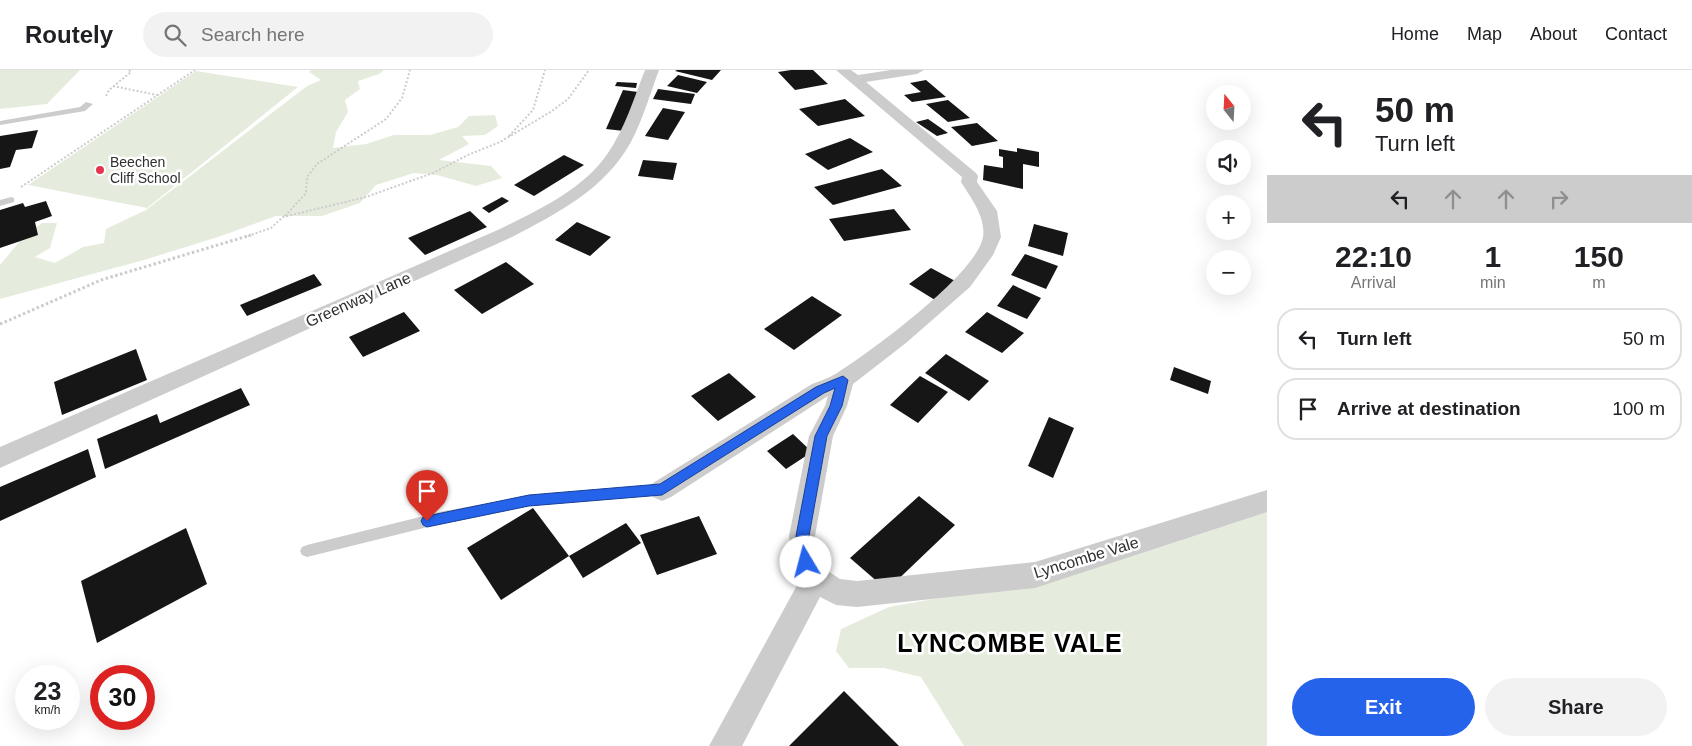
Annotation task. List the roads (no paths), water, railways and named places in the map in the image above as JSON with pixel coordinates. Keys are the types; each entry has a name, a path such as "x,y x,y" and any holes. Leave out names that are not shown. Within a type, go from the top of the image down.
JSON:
{"street":[{"name":"Greenway Lane","path":"0,458 506,233 567,202 601,173 624,142 652,70"},
{"path":"848,75 917,70"},
{"path":"662,490 820,390 843,380 899,338 963,283 984,255 992,237 988,211 969,182 970,176 848,75"},
{"path":"725,746 815,578 806,562 802,536 821,436 836,406 843,380"},
{"name":"Lyncombe Vale","path":"815,578 836,592 857,594 1035,575 1267,501"}],"lane":[{"path":"0,123 82,109 89,104"},
{"path":"0,203 11,200"},
{"path":"307,551 444,517 529,501 662,490"}],"place":[{"name":"Beechen Cliff School","path":"100,170"}],"district":[{"name":"LYNCOMBE VALE","path":"1010,643"}]}
